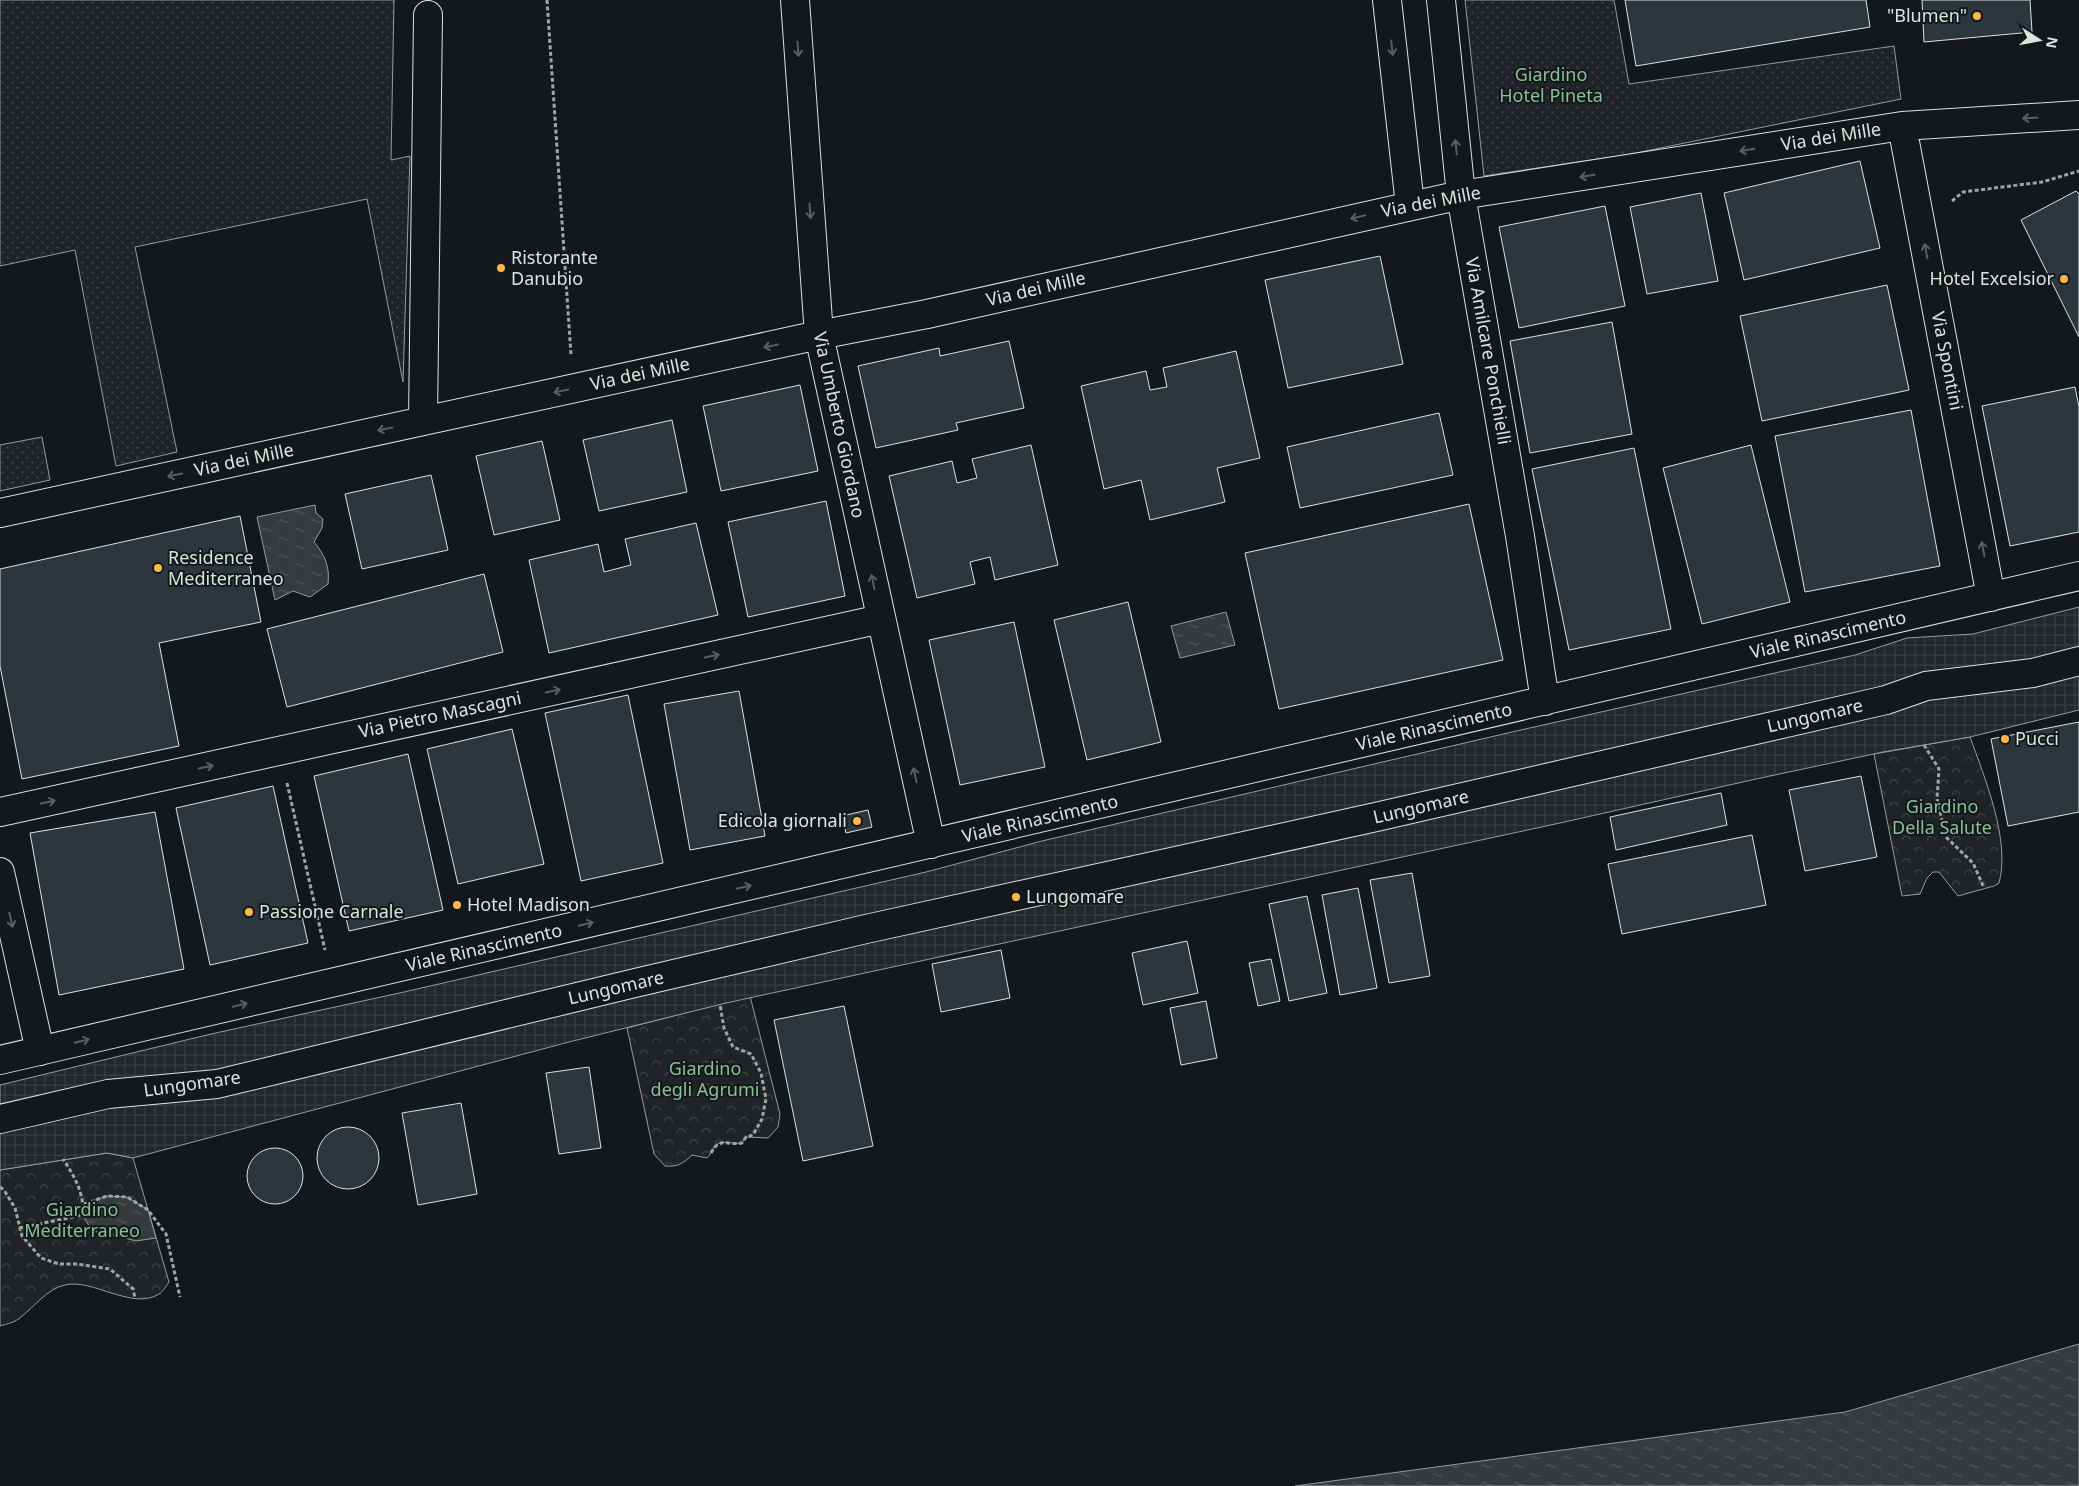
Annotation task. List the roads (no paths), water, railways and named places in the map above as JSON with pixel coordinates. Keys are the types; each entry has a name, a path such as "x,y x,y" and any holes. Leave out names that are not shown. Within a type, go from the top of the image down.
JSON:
{"street":[{"name":"Via Umberto Giordano","path":"795,0 819,335 931,844"},
{"path":"1387,0 1410,205"},
{"name":"Via Amilcare Ponchielli","path":"1441,0 1461,195 1520,536 1545,701"},
{"path":"423,421 428,15"},
{"name":"Via dei Mille","path":"0,513 819,335 927,314 1461,195 1902,126 2079,115"},
{"name":"Via Spontini","path":"1902,126 1991,596"},
{"name":"Viale Rinascimento","path":"0,1060 2079,576"},
{"name":"Via Pietro Mascagni","path":"0,812 881,619"},
{"name":"Lungomare","path":"0,1119 108,1094 217,1084 847,934 1386,815 1886,700 1926,686 2033,673 2079,661"},
{"path":"0,872 40,1051"}],"water":[{"path":"315,505 316,513 323,519 322,528 314,542 326,562 328,584 310,597 293,591 275,600 257,517"},
{"path":"1226,612 1235,645 1180,658 1171,626"},
{"path":"107,1196 127,1197 148,1210 156,1238 136,1241 92,1231 83,1215 84,1204"},
{"path":"2079,1344 2079,1486 1295,1486 1845,1412"}],"place":[{"name":"\"Blumen\"","path":"1977,16"},
{"name":"Ristorante Danubio","path":"501,268"},
{"name":"Hotel Excelsior","path":"2064,279"},
{"name":"Residence Mediterraneo","path":"158,568"},
{"name":"Pucci","path":"2005,739"},
{"name":"Edicola giornali","path":"857,821"},
{"name":"Lungomare","path":"1016,897"},
{"name":"Hotel Madison","path":"457,905"},
{"name":"Passione Carnale","path":"249,912"}],"park label":[{"name":"Giardino Hotel Pineta","path":"1551,85"},
{"name":"Giardino Della Salute","path":"1942,818"},
{"name":"Giardino degli Agrumi","path":"705,1079"},
{"name":"Giardino Mediterraneo","path":"82,1220"}]}
